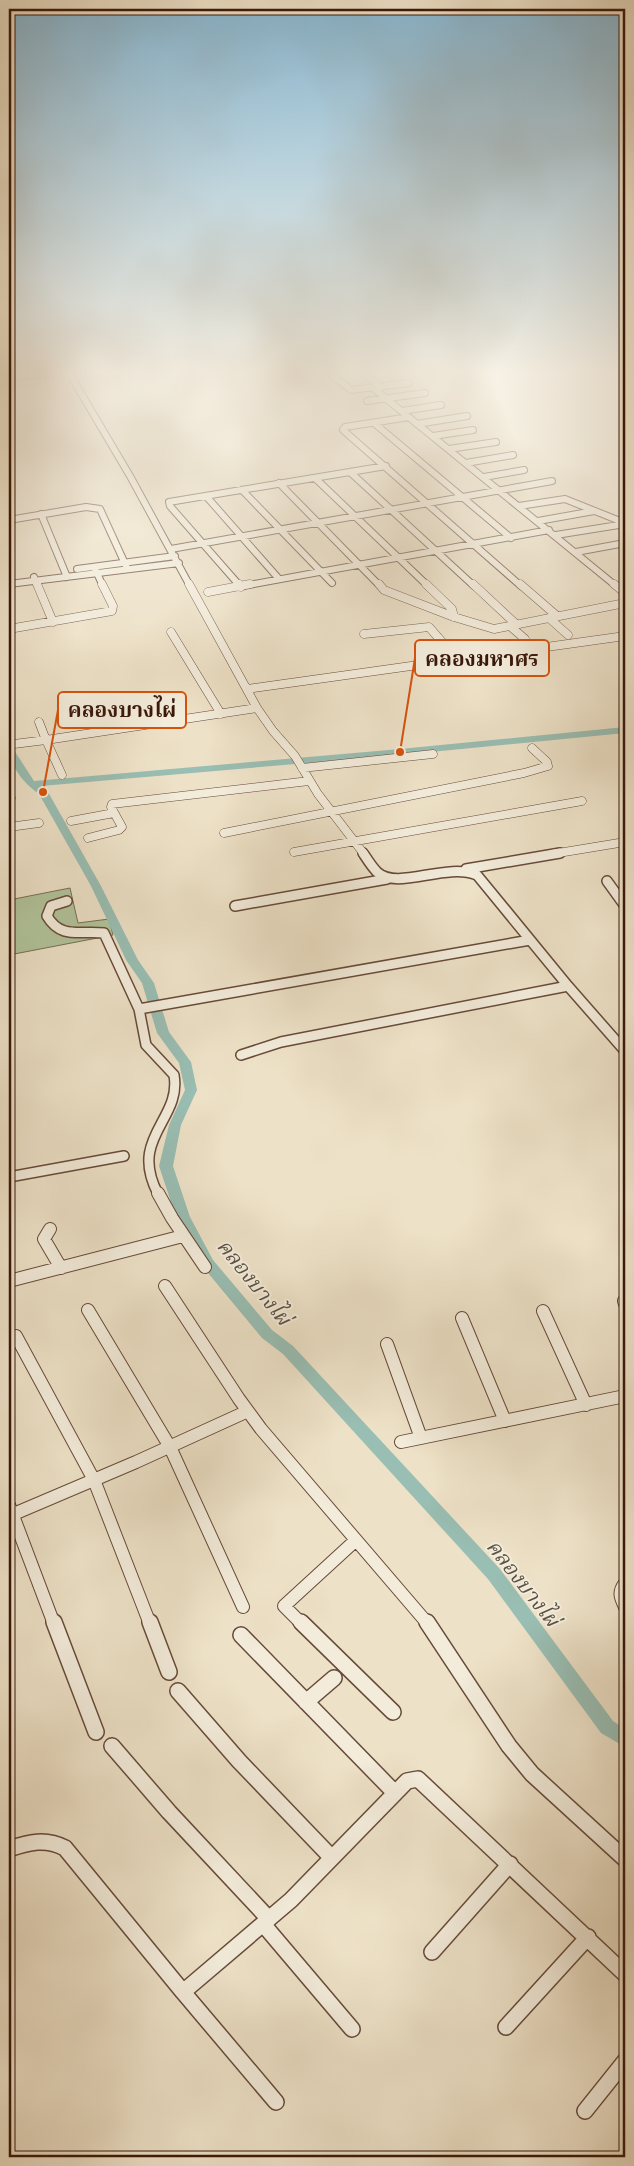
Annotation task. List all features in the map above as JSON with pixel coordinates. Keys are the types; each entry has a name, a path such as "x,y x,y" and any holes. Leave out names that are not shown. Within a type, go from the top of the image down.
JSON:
{"street":[{"path":"128,474 177,560 257,708 299,762 331,812 377,872 388,879"},
{"path":"241,587 168,503 338,474"},
{"path":"352,474 513,625 524,640"},
{"path":"395,474 473,545 557,616"},
{"path":"436,474 511,538"},
{"path":"480,474 625,593"},
{"path":"484,477 501,474"},
{"path":"316,478 452,609 454,617"},
{"path":"170,548 552,481"},
{"path":"279,483 387,592 454,617 491,629 625,603"},
{"path":"242,490 332,583"},
{"path":"206,496 280,579"},
{"path":"520,506 565,498 625,523"},
{"path":"9,520 86,507 100,509 126,566"},
{"path":"538,521 595,511"},
{"path":"41,514 66,574"},
{"path":"556,536 625,523"},
{"path":"208,592 549,530"},
{"path":"576,552 625,543"},
{"path":"616,545 625,552"},
{"path":"9,584 34,578 177,560"},
{"path":"9,629 112,611 113,606 95,570"},
{"path":"9,577 34,578"},
{"path":"34,578 53,622"},
{"path":"549,618 568,635"},
{"path":"364,634 429,627 457,659"},
{"path":"171,632 222,714"},
{"path":"247,689 625,636"},
{"path":"14,744 257,708"},
{"path":"39,722 62,775"},
{"path":"224,833 524,774 548,766 547,762 532,748"},
{"path":"299,762 433,754"},
{"path":"88,838 119,830 122,826 111,808 112,804 309,780"},
{"path":"294,852 582,802"},
{"path":"71,820 114,813"},
{"path":"9,827 39,823"},
{"path":"235,906 388,879 400,880 625,842"},
{"path":"463,870 473,872 481,878 568,986 625,1051"},
{"path":"607,881 625,905"},
{"path":"67,901 51,906 47,916 50,922 59,931 104,933 142,1008 146,1045 150,1052 166,1065 174,1075 176,1081 174,1097 154,1138 148,1165 150,1176 184,1236 205,1267"},
{"path":"142,1008 530,940"},
{"path":"241,1055 281,1042 568,986"},
{"path":"9,1177 124,1156"},
{"path":"50,1228 44,1239 61,1268"},
{"path":"9,1281 184,1236"},
{"path":"166,1286 248,1411 424,1618 509,1746 532,1774 625,1859"},
{"path":"88,1310 170,1446 242,1607"},
{"path":"543,1310 586,1404"},
{"path":"462,1318 505,1421"},
{"path":"16,1336 94,1480 169,1672"},
{"path":"387,1344 421,1438"},
{"path":"401,1442 625,1396"},
{"path":"96,1732 10,1511 94,1480 248,1411"},
{"path":"356,1540 284,1606 393,1712"},
{"path":"625,1583 620,1589 620,1597 625,1607"},
{"path":"242,1636 395,1793"},
{"path":"306,1702 334,1678"},
{"path":"178,1691 240,1761 332,1858"},
{"path":"112,1746 266,1921 352,2029"},
{"path":"183,1992 266,1921 332,1858 407,1781 418,1779 588,1937 625,1974"},
{"path":"9,1849 30,1842 45,1840 56,1842 65,1848 276,2102"},
{"path":"432,1952 510,1864"},
{"path":"506,2027 588,1937"},
{"path":"585,2111 625,2061"}],"green space":[{"path":"70,888 78,923 109,919 113,935 9,955 9,900"}],"waterway":[{"path":"31,784 400,752 625,730"},
{"name":"คลองบางไผ่","path":"9,749 31,784"},
{"name":"คลองบางไผ่","path":"31,784 43,792 96,886 132,960 148,983 163,1033 185,1062 191,1090 175,1125 166,1166 183,1217 208,1263 267,1334 288,1350 494,1574 607,1727 625,1739"}],"place":[{"name":"คลองมหาศร","path":"400,752"},
{"name":"คลองบางไผ่","path":"43,792"}]}
